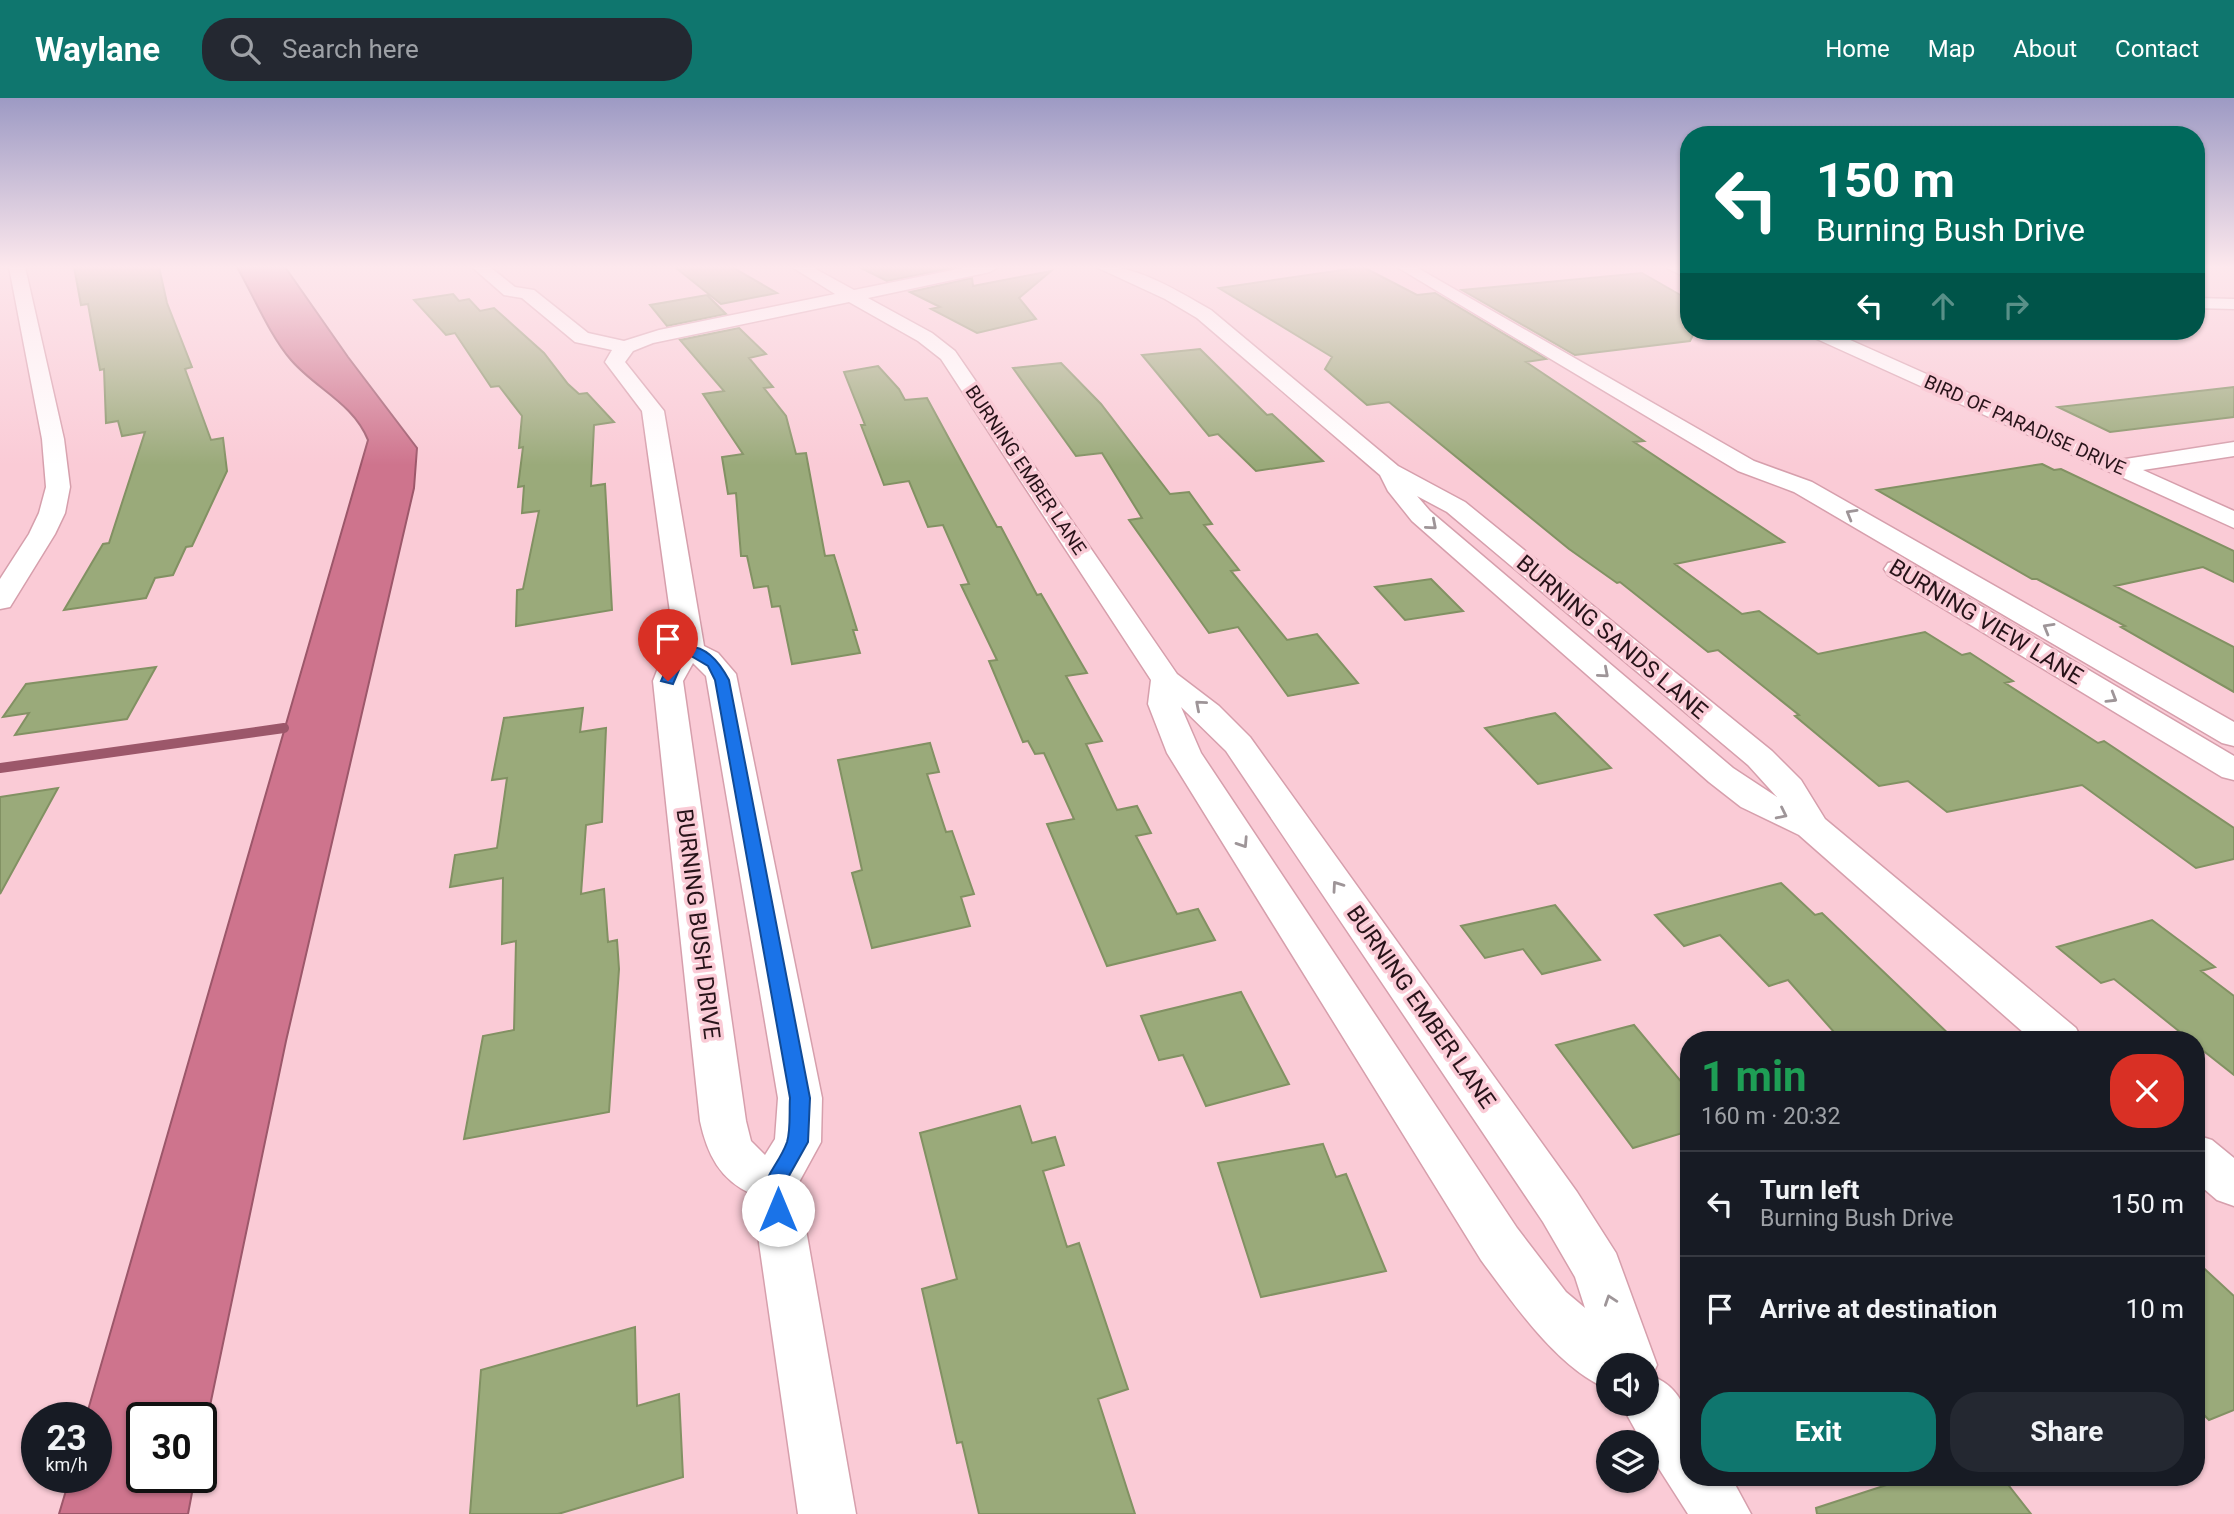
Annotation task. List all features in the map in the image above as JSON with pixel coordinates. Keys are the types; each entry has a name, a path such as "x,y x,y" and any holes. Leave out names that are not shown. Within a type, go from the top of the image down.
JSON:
{"street":[{"path":"0,601 42,534 52,513 58,487 56,456 31,333"},
{"path":"576,333 582,338 626,347"},
{"path":"673,333 626,347 618,354 615,362 643,394 653,411 690,650 707,659 721,674 800,1098 797,1142 774,1182 827,1514"},
{"name":"BURNING EMBER LANE","path":"918,333 952,360 1166,680 1214,718 1238,744 1560,1207 1598,1269 1626,1353"},
{"name":"BURNING SANDS LANE","path":"1227,333 1390,471 1400,491 1421,516 1721,775 1753,799 1812,827 2050,1031"},
{"name":"BURNING VIEW LANE","path":"1518,333 1746,466 1810,491 2234,736"},
{"name":"BIRD OF PARADISE DRIVE","path":"1835,340 2234,520"},
{"path":"2117,467 2234,449"},
{"name":"BURNING VIEW LANE","path":"1746,466 1755,480 1776,496 2234,770"},
{"name":"BURNING BUSH DRIVE","path":"690,650 671,668 668,689 723,1121 730,1148 738,1163 750,1172 774,1182"},
{"path":"1166,680 1164,705 1184,753 1492,1232 1548,1309 1598,1353"},
{"path":"2205,1162 2234,1186"},
{"path":"1657,1416 1680,1450"},
{"path":"1703,1486 1722,1514"}],"shaded area":[{"path":"273,333 331,333 417,448 414,488 286,1041 211,1402 126,1402 126,1493 192,1493 188,1514 59,1514 65,1493 112,1493 112,1402 90,1402 368,440 344,406 291,360"}],"building":[{"path":"93,333 179,333 192,367 185,369 211,440 223,438 227,471 192,546 186,547 173,575 155,578 146,598 64,610 103,544 109,543 145,432 122,436 118,421 106,423 104,369 100,370"},
{"path":"455,333 522,333 544,353 568,384 579,394 587,393 614,422 594,425 591,486 605,484 612,610 516,626 517,590 523,589 539,511 522,513 524,486 518,487 523,447 519,448 522,416 499,386 491,387"},
{"path":"714,333 744,333 766,354 749,358 773,387 764,388 786,416 796,454 806,453 825,556 834,555 857,630 853,630 860,653 792,664 780,606 772,607 768,586 754,588 747,556 741,556 736,493 728,494 722,457 743,454 703,394 724,391 680,340"},
{"path":"1293,333 1502,333 1546,359 1526,362 1644,441 1634,442 1784,542 1675,564 1742,614 1759,611 1818,654 1925,632 1962,655 1970,653 2013,681 2005,683 2098,743 2104,741 2234,828 2234,859 2196,868 2082,785 1947,812 1908,781 1879,786 1795,716 1799,715 1718,650 1708,652 1620,582 1617,583 1569,549 1389,402 1367,405 1325,369 1332,357"},
{"path":"1537,333 1680,333 1680,340 1690,340 1690,341 1575,355"},
{"path":"1200,349 1267,415 1272,414 1323,461 1256,471 1218,434 1209,436 1142,355"},
{"path":"1061,363 1101,404 1170,494 1189,492 1212,524 1204,525 1239,570 1231,571 1287,640 1317,634 1358,683 1288,696 1238,627 1209,633 1129,520 1142,518 1102,453 1076,456 1013,368"},
{"path":"878,366 899,389 905,400 927,398 997,527 1001,527 1037,595 1041,594 1087,673 1066,676 1102,741 1086,744 1117,810 1137,806 1151,833 1136,836 1177,914 1198,909 1215,940 1107,966 1047,824 1074,819 1044,753 1035,754 1028,741 1023,742 989,661 997,660 961,585 969,584 943,525 928,527 909,481 884,485 861,425 865,425 844,372"},
{"path":"2234,387 2234,417 2110,432 2058,407"},
{"path":"2042,464 2054,470 2061,469 2234,551 2234,582 2203,567 2115,586 2234,647 2234,692 2121,627 2125,626 2037,579 2032,579 1877,490"},
{"path":"1431,579 1463,611 1405,620 1375,587"},
{"path":"156,667 127,719 15,735 29,713 3,717 26,684"},
{"path":"583,708 580,732 606,728 602,822 586,825 581,894 604,889 608,942 617,940 619,969 609,1112 464,1139 483,1036 514,1030 516,941 502,944 503,878 450,887 455,855 497,848 507,778 492,780 504,718"},
{"path":"1555,713 1611,768 1538,784 1485,728"},
{"path":"930,743 939,772 927,774 946,832 952,831 974,894 961,897 970,926 872,948 852,873 862,870 838,760"},
{"path":"58,788 0,894 0,797"},
{"path":"1781,883 1815,915 1822,913 1946,1031 1833,1031 1788,980 1769,986 1720,935 1684,946 1655,915"},
{"path":"1555,905 1600,960 1542,974 1523,949 1485,958 1461,926"},
{"path":"2152,920 2215,967 2201,971 2234,996 2234,1075 2205,1052 2205,1031 2179,1031 2114,979 2101,983 2057,947"},
{"path":"1241,992 1289,1084 1206,1106 1183,1055 1159,1060 1141,1016"},
{"path":"1634,1025 1680,1080 1680,1134 1633,1148 1556,1045"},
{"path":"1020,1106 1032,1143 1055,1137 1064,1165 1043,1171 1067,1247 1079,1243 1128,1389 1098,1399 1135,1514 979,1514 962,1442 957,1443 922,1289 957,1279 920,1133"},
{"path":"1323,1144 1336,1177 1346,1174 1386,1271 1261,1297 1218,1163"},
{"path":"2205,1269 2234,1296 2234,1410 2209,1420 2205,1416"},
{"path":"635,1327 637,1406 679,1394 683,1477 558,1514 470,1514 481,1370"},
{"path":"1883,1486 2009,1486 2031,1514 1817,1514 1816,1508"}],"waterway":[{"path":"0,768 284,728"}],"route":[{"path":"668,681 671,668 690,650 707,659 721,674 800,1098 797,1142 792,1156 774,1182 778,1210"}]}
